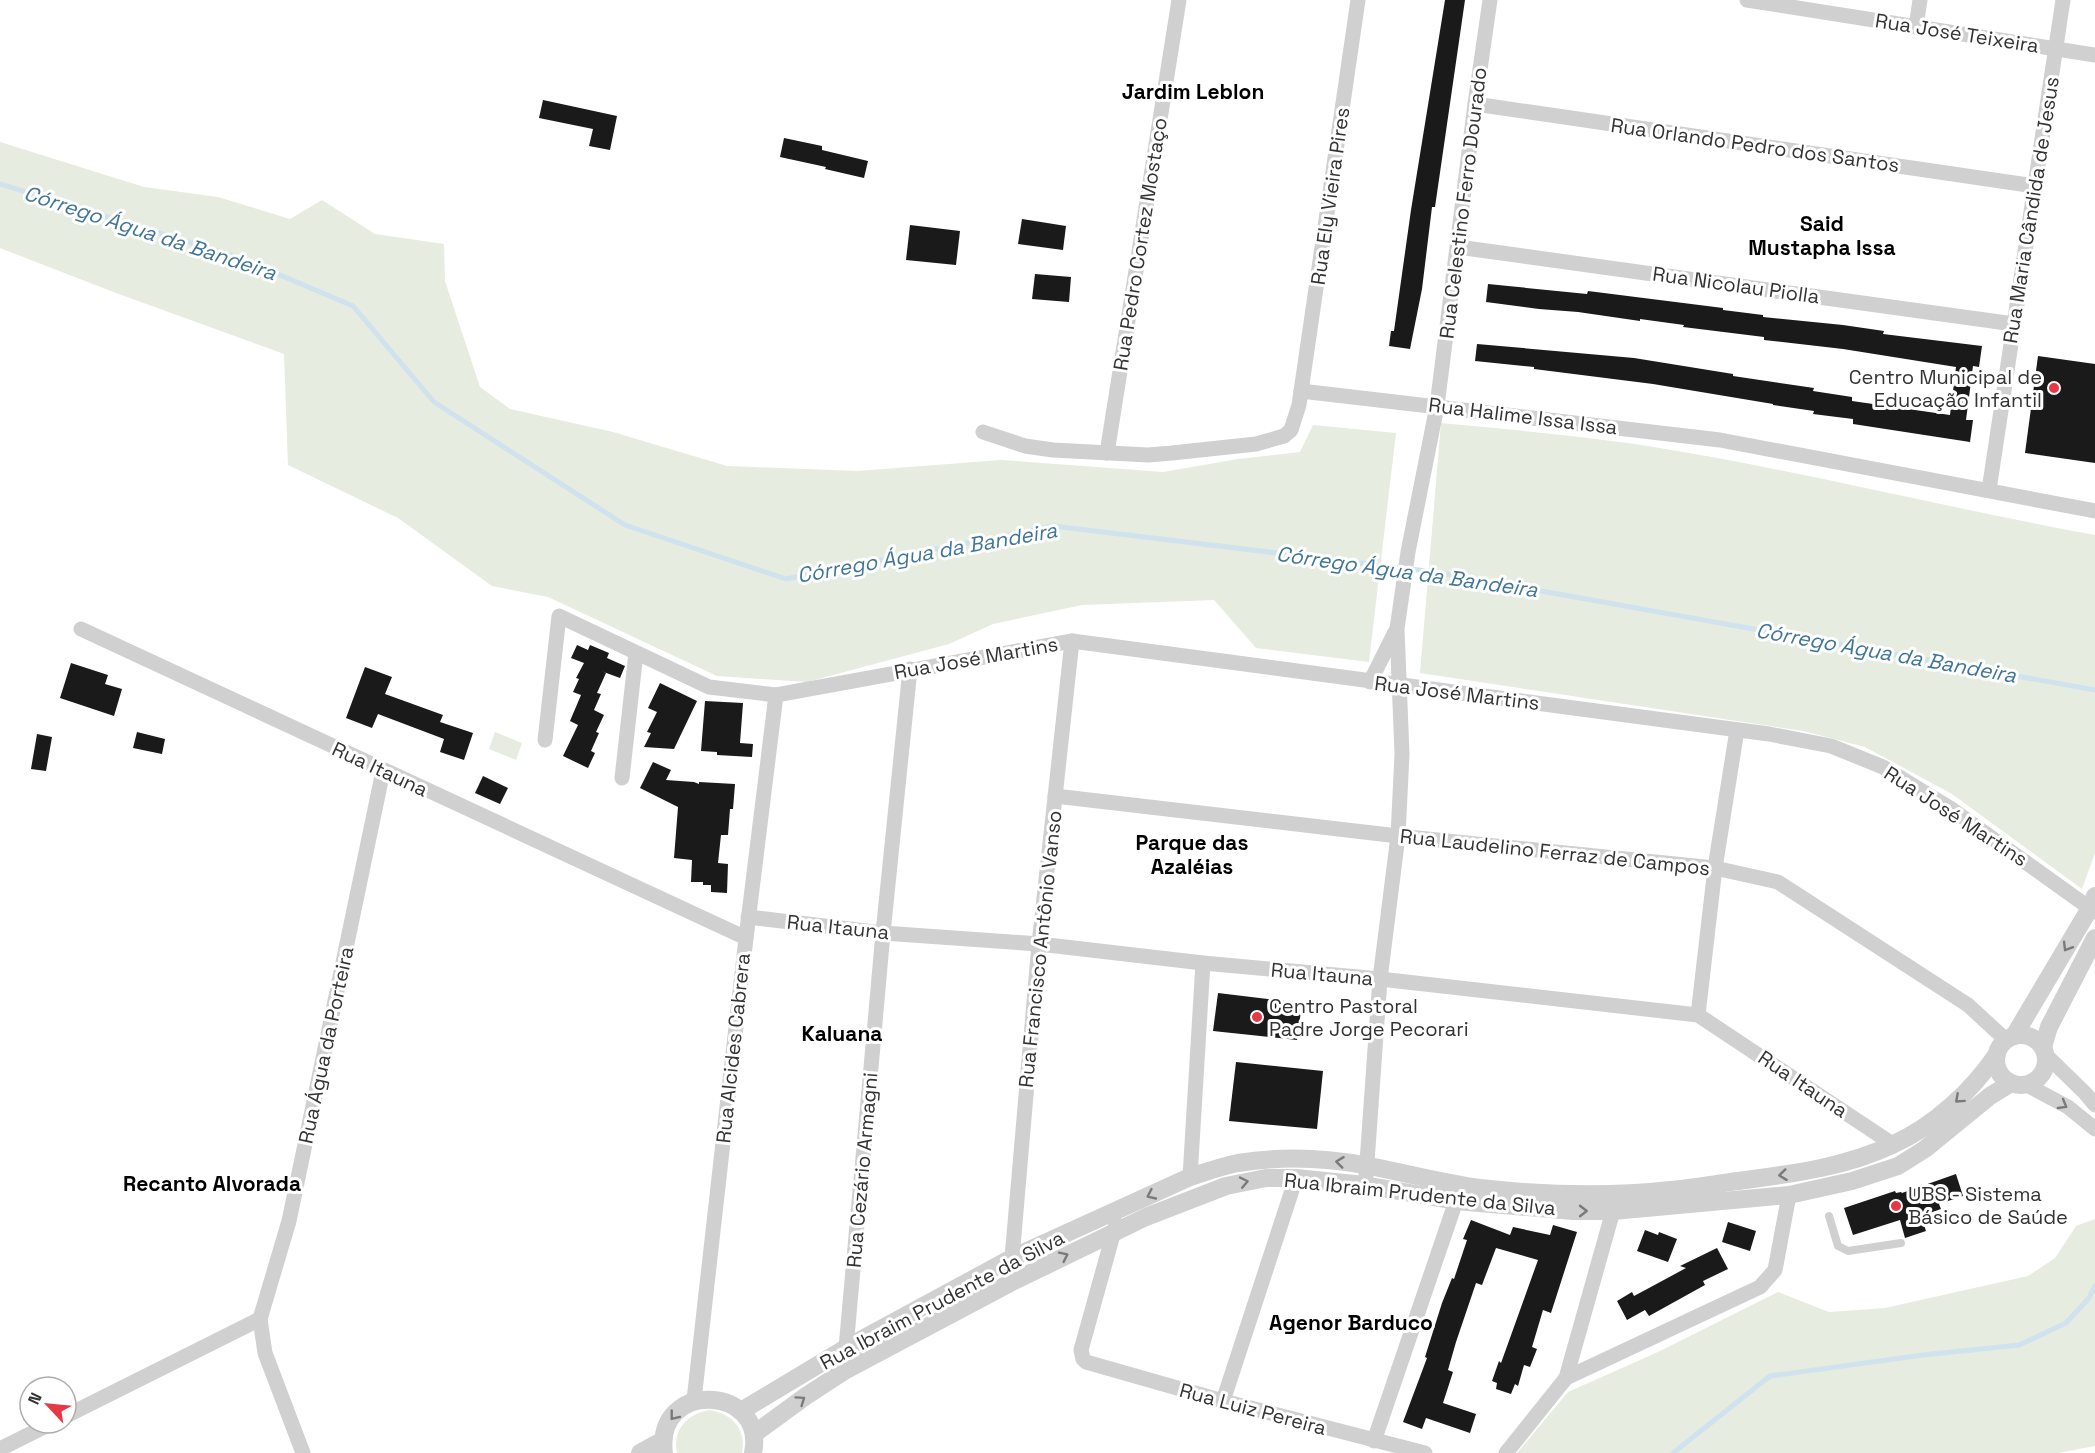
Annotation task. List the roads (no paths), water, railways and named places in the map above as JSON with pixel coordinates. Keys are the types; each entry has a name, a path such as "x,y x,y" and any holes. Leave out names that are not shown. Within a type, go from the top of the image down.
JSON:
{"street":[{"name":"Rua Pedro Cortez Mostaço","path":"1107,453 1179,0"},
{"name":"Rua Ely Vieira Pires","path":"1301,391 1358,0"},
{"name":"Rua Celestino Ferro Dourado","path":"1396,629 1408,552 1437,406 1475,104 1491,0"},
{"name":"Rua José Teixeira","path":"1747,0 1778,3 2095,55"},
{"path":"1916,27 1920,0"},
{"name":"Rua Maria Cândida de Jesus","path":"1989,490 2063,0"},
{"name":"Rua Orlando Pedro dos Santos","path":"1475,104 2035,186"},
{"name":"Rua Nicolau Piolla","path":"1458,247 2014,324"},
{"path":"983,432 1025,446 1107,453 1148,455 1222,449 1271,441 1284,436 1291,430 1296,419 1301,391"},
{"name":"Rua Halime Issa Issa","path":"1301,391 1720,440 2095,511"},
{"name":"Rua José Martins","path":"545,740 559,616 709,687 776,695 1072,641 1790,737 1831,746 1882,767 1953,810 2093,905"},
{"name":"Rua Itauna","path":"81,629 746,938"},
{"path":"1370,682 1396,629"},
{"path":"1364,1185 1380,979 1398,836 1402,754 1396,629"},
{"name":"Rua Francisco Antônio Vanso","path":"1012,1258 1038,944 1072,641"},
{"path":"622,777 636,653"},
{"name":"Rua Cezário Armagni","path":"846,1348 883,933 910,669"},
{"name":"Rua Alcides Cabrera","path":"694,1400 748,917 776,695"},
{"path":"1698,1015 1715,868 1737,730"},
{"name":"Rua Água da Porteira","path":"303,1453 265,1353 260,1318 289,1221 383,771"},
{"name":"Rua Laudelino Ferraz de Campos","path":"1055,796 1398,836 1715,868 1778,882 1968,1005 2006,1043"},
{"name":"Rua Ibraim Prudente da Silva","path":"741,1411 846,1348 1012,1258 1190,1177 1237,1163 1268,1160 1324,1160 1478,1187 1545,1193 1608,1194 1669,1190 1790,1175 1850,1161 1894,1144 1940,1115 1972,1087 2006,1043 2093,905"},
{"name":"Rua Itauna","path":"748,917 883,933 1038,944 1203,963 1380,979 1698,1015 1894,1144"},
{"path":"2019,1084 2040,1077 2045,1071 2045,1051 2049,1027 2095,938"},
{"path":"1190,1177 1203,963"},
{"path":"2095,1105 2031,1036 2023,1035 2006,1043 1998,1071 2003,1079 2068,1107 2095,1129"},
{"name":"Rua Ibraim Prudente da Silva","path":"754,1434 846,1370 1010,1283 1115,1232 1226,1186 1266,1178 1296,1178 1364,1185 1456,1201 1528,1208 1613,1211 1789,1196 1852,1181 1898,1166 1925,1149 1984,1100 2019,1084"},
{"path":"1223,1401 1296,1178"},
{"path":"1566,1378 1760,1287 1775,1270 1789,1196"},
{"path":"1374,1441 1456,1201"},
{"path":"1115,1232 1119,1209"},
{"path":"1506,1453 1566,1378 1613,1211"},
{"name":"Rua Luiz Pereira","path":"1115,1232 1081,1350 1083,1359 1090,1364 1425,1453"},
{"path":"78,1410 260,1318"},
{"path":"640,1453 663,1447 670,1418 681,1407 694,1400 710,1398 731,1404 741,1411 754,1434 753,1453"},
{"path":"0,1449 28,1435"}],"lane":[{"path":"1829,1216 1838,1246 1848,1251 1901,1243"}],"waterway":[{"name":"Córrego Água da Bandeira","path":"0,184 240,258 353,306 434,402 625,525 786,579 1053,526 1435,572 2095,690"},
{"path":"1673,1453 1770,1376 1923,1355 2019,1345 2066,1323 2089,1298 2095,1286"}],"place":[{"name":"Centro Municipal de Educação Infantil","path":"2054,388"},
{"name":"Centro Pastoral Padre Jorge Pecorari","path":"1257,1017"},
{"name":"UBS - Sistema Básico de Saúde","path":"1896,1206"}],"district":[{"name":"Jardim Leblon","path":"1193,92"},
{"name":"Said Mustapha Issa","path":"1822,236"},
{"name":"Parque das Azaléias","path":"1192,855"},
{"name":"Kaluana","path":"842,1034"},
{"name":"Recanto Alvorada","path":"212,1184"},
{"name":"Agenor Barduco","path":"1351,1323"}]}
